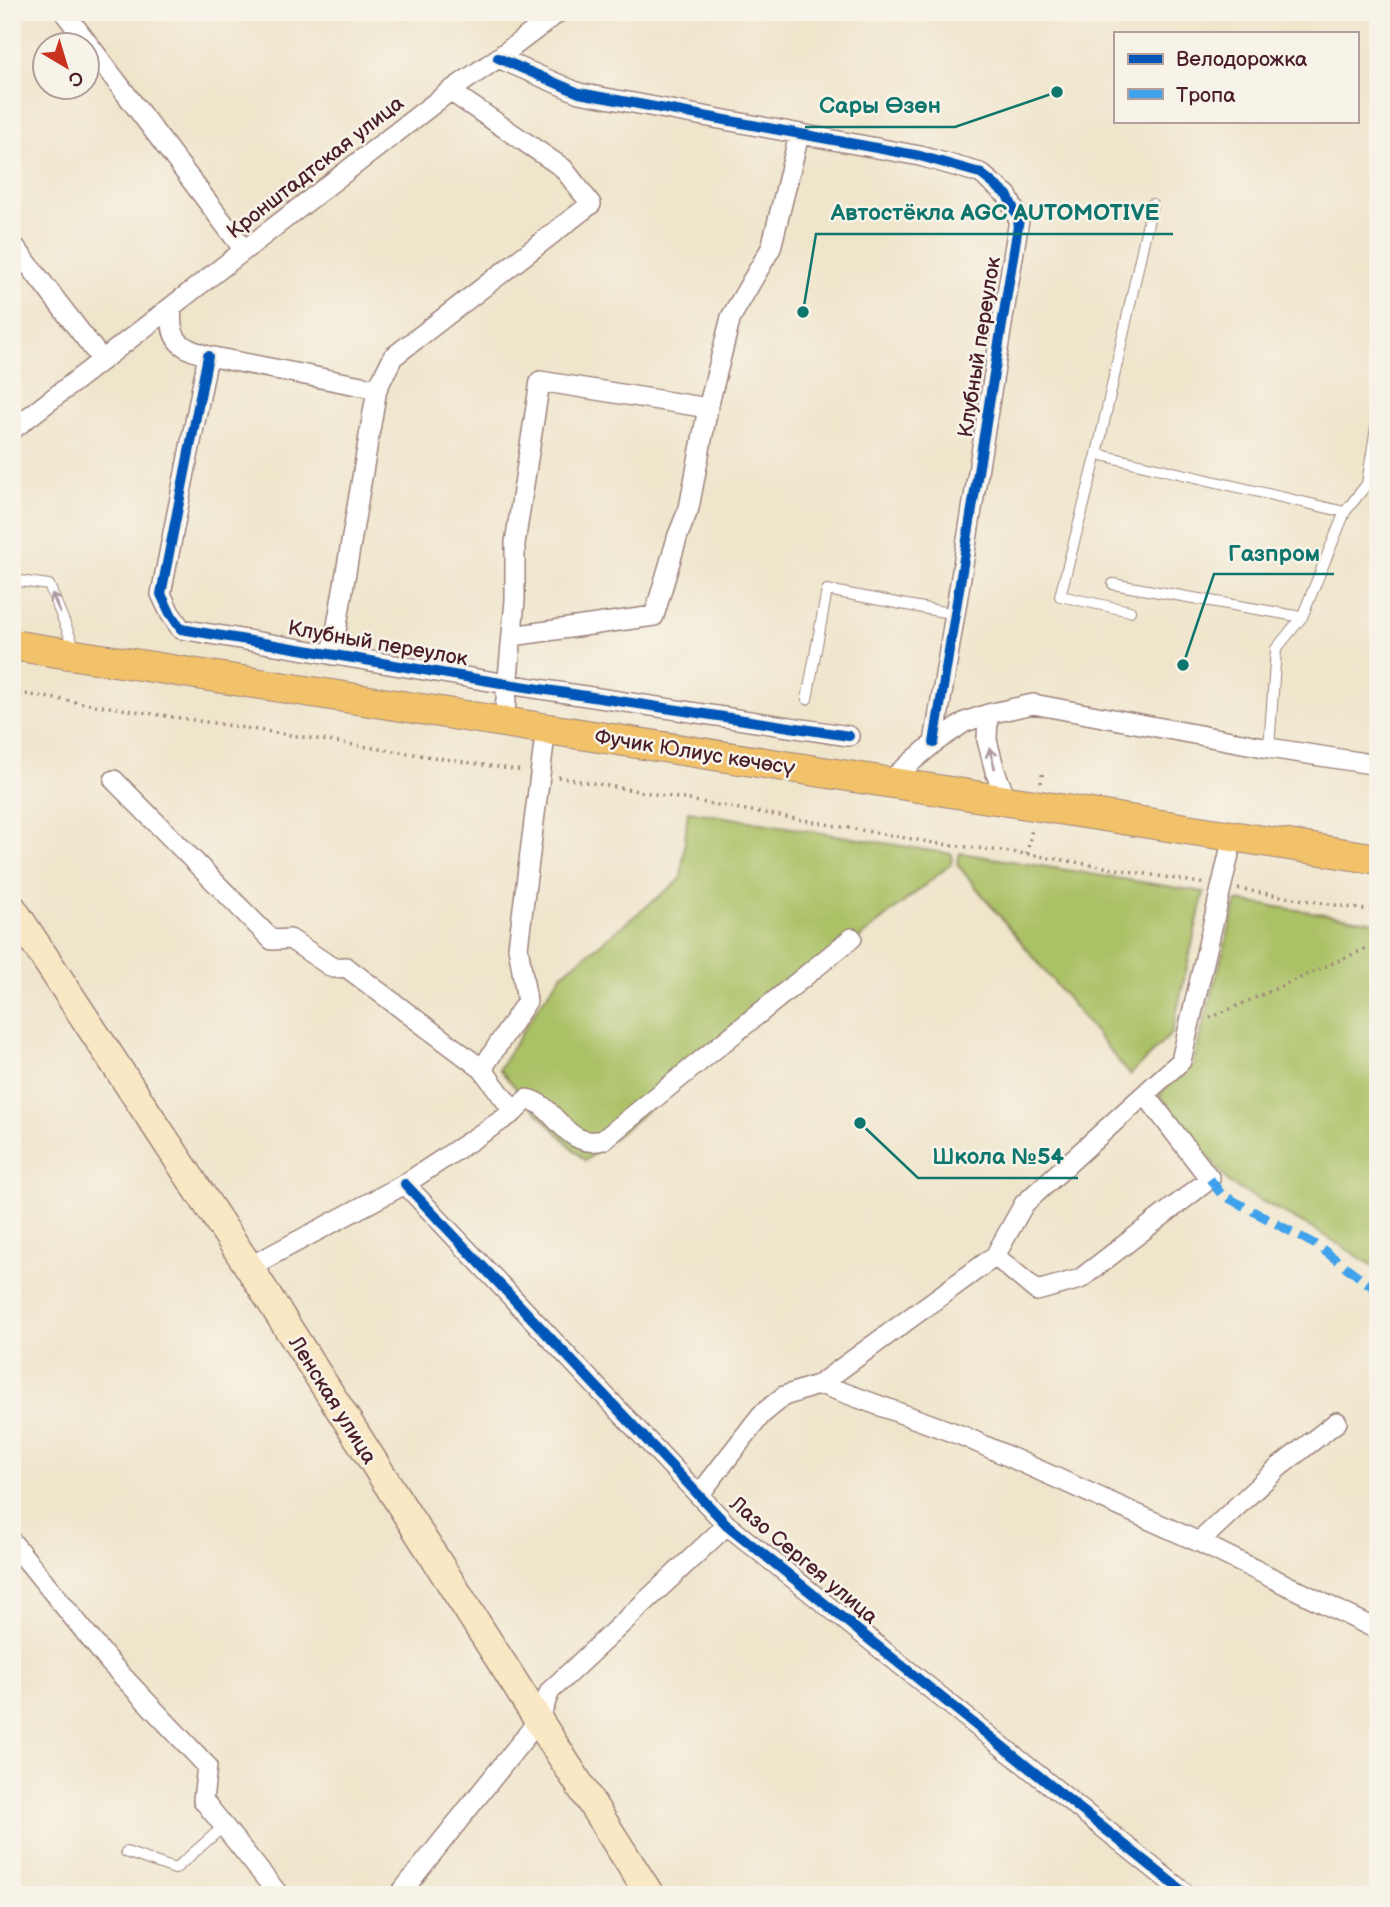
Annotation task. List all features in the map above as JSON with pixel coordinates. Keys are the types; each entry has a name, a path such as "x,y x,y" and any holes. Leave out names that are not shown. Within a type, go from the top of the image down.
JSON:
{"main road":[{"name":"Фучик Юлиус көчөсү","path":"12,645 1378,859"},
{"name":"Ленская улица","path":"12,908 249,1267 650,1895"}],"street":[{"path":"64,12 244,250"},
{"name":"Кронштадтская улица","path":"12,430 450,91 559,12"},
{"name":"Клубный переулок","path":"498,58 579,93 920,156 979,173 1007,195 1019,220 934,743"},
{"name":"Клубный переулок","path":"332,654 377,389 393,357 591,204 563,168 450,91"},
{"path":"512,635 654,616 678,535 689,508 708,408 731,317 771,248 799,135"},
{"path":"12,243 102,360"},
{"path":"172,306 170,325 178,341 190,351 377,389"},
{"name":"Клубный переулок","path":"208,356 161,594 181,628 507,684 849,736"},
{"path":"504,722 515,600 515,542 540,381 708,408"},
{"path":"888,782 934,743 965,722 1033,704 1269,748 1378,765"},
{"path":"988,714 987,740 1007,801"},
{"path":"482,1069 527,1001 519,947 546,728"},
{"path":"114,780 272,940 290,939 333,968 346,967 482,1069 514,1112"},
{"path":"699,1495 761,1415 784,1396 820,1384 995,1256 1024,1204 1181,1061 1233,836"},
{"path":"249,1267 405,1184 514,1112 527,1099 536,1100 567,1133 594,1142 603,1140 852,938"},
{"path":"995,1256 1037,1291 1080,1279 1210,1179 1145,1094"},
{"name":"Лазо Сергея улица","path":"405,1184 727,1525 1187,1895"},
{"path":"820,1384 963,1436 1199,1542 1378,1630"},
{"path":"1199,1542 1279,1467 1337,1422"},
{"path":"399,1895 538,1721 550,1691 727,1525"},
{"path":"12,1542 111,1664 207,1766 203,1800 279,1895"}],"lane":[{"path":"1130,611 1060,596 1097,454 1152,204"},
{"path":"1269,748 1276,649 1302,617 1345,512 1367,484 1378,415"},
{"path":"1097,454 1345,512"},
{"path":"12,580 49,585 77,655"},
{"path":"1113,584 1302,617"},
{"path":"807,699 827,590 955,614"},
{"path":"126,1852 175,1869 224,1826"}],"path":[{"path":"12,692 540,774 934,843 1027,854 1378,912"},
{"path":"1189,1027 1378,943"}],"green space":[{"path":"688,811 952,854 951,864 585,1161 499,1069 562,974 681,879"},
{"path":"960,853 1204,892 1172,1033 1130,1075 957,864"},
{"path":"1237,901 1378,922 1378,1269 1324,1235 1230,1184 1159,1094 1192,1066"}],"marked path":[{"path":"1210,1179 1221,1194 1318,1246 1378,1291"}],"cycle path":[{"path":"498,58 579,93 920,156 980,173 1007,195 1019,220 934,743"},
{"path":"208,356 161,594 181,629 507,684 849,736"},
{"path":"405,1184 727,1525 1187,1895"}],"place":[{"name":"Сары Өзөн","path":"1057,92"},
{"name":"Автостёкла AGC AUTOMOTIVE","path":"803,312"},
{"name":"Газпром","path":"1183,665"},
{"name":"Школа №54","path":"860,1123"}]}
